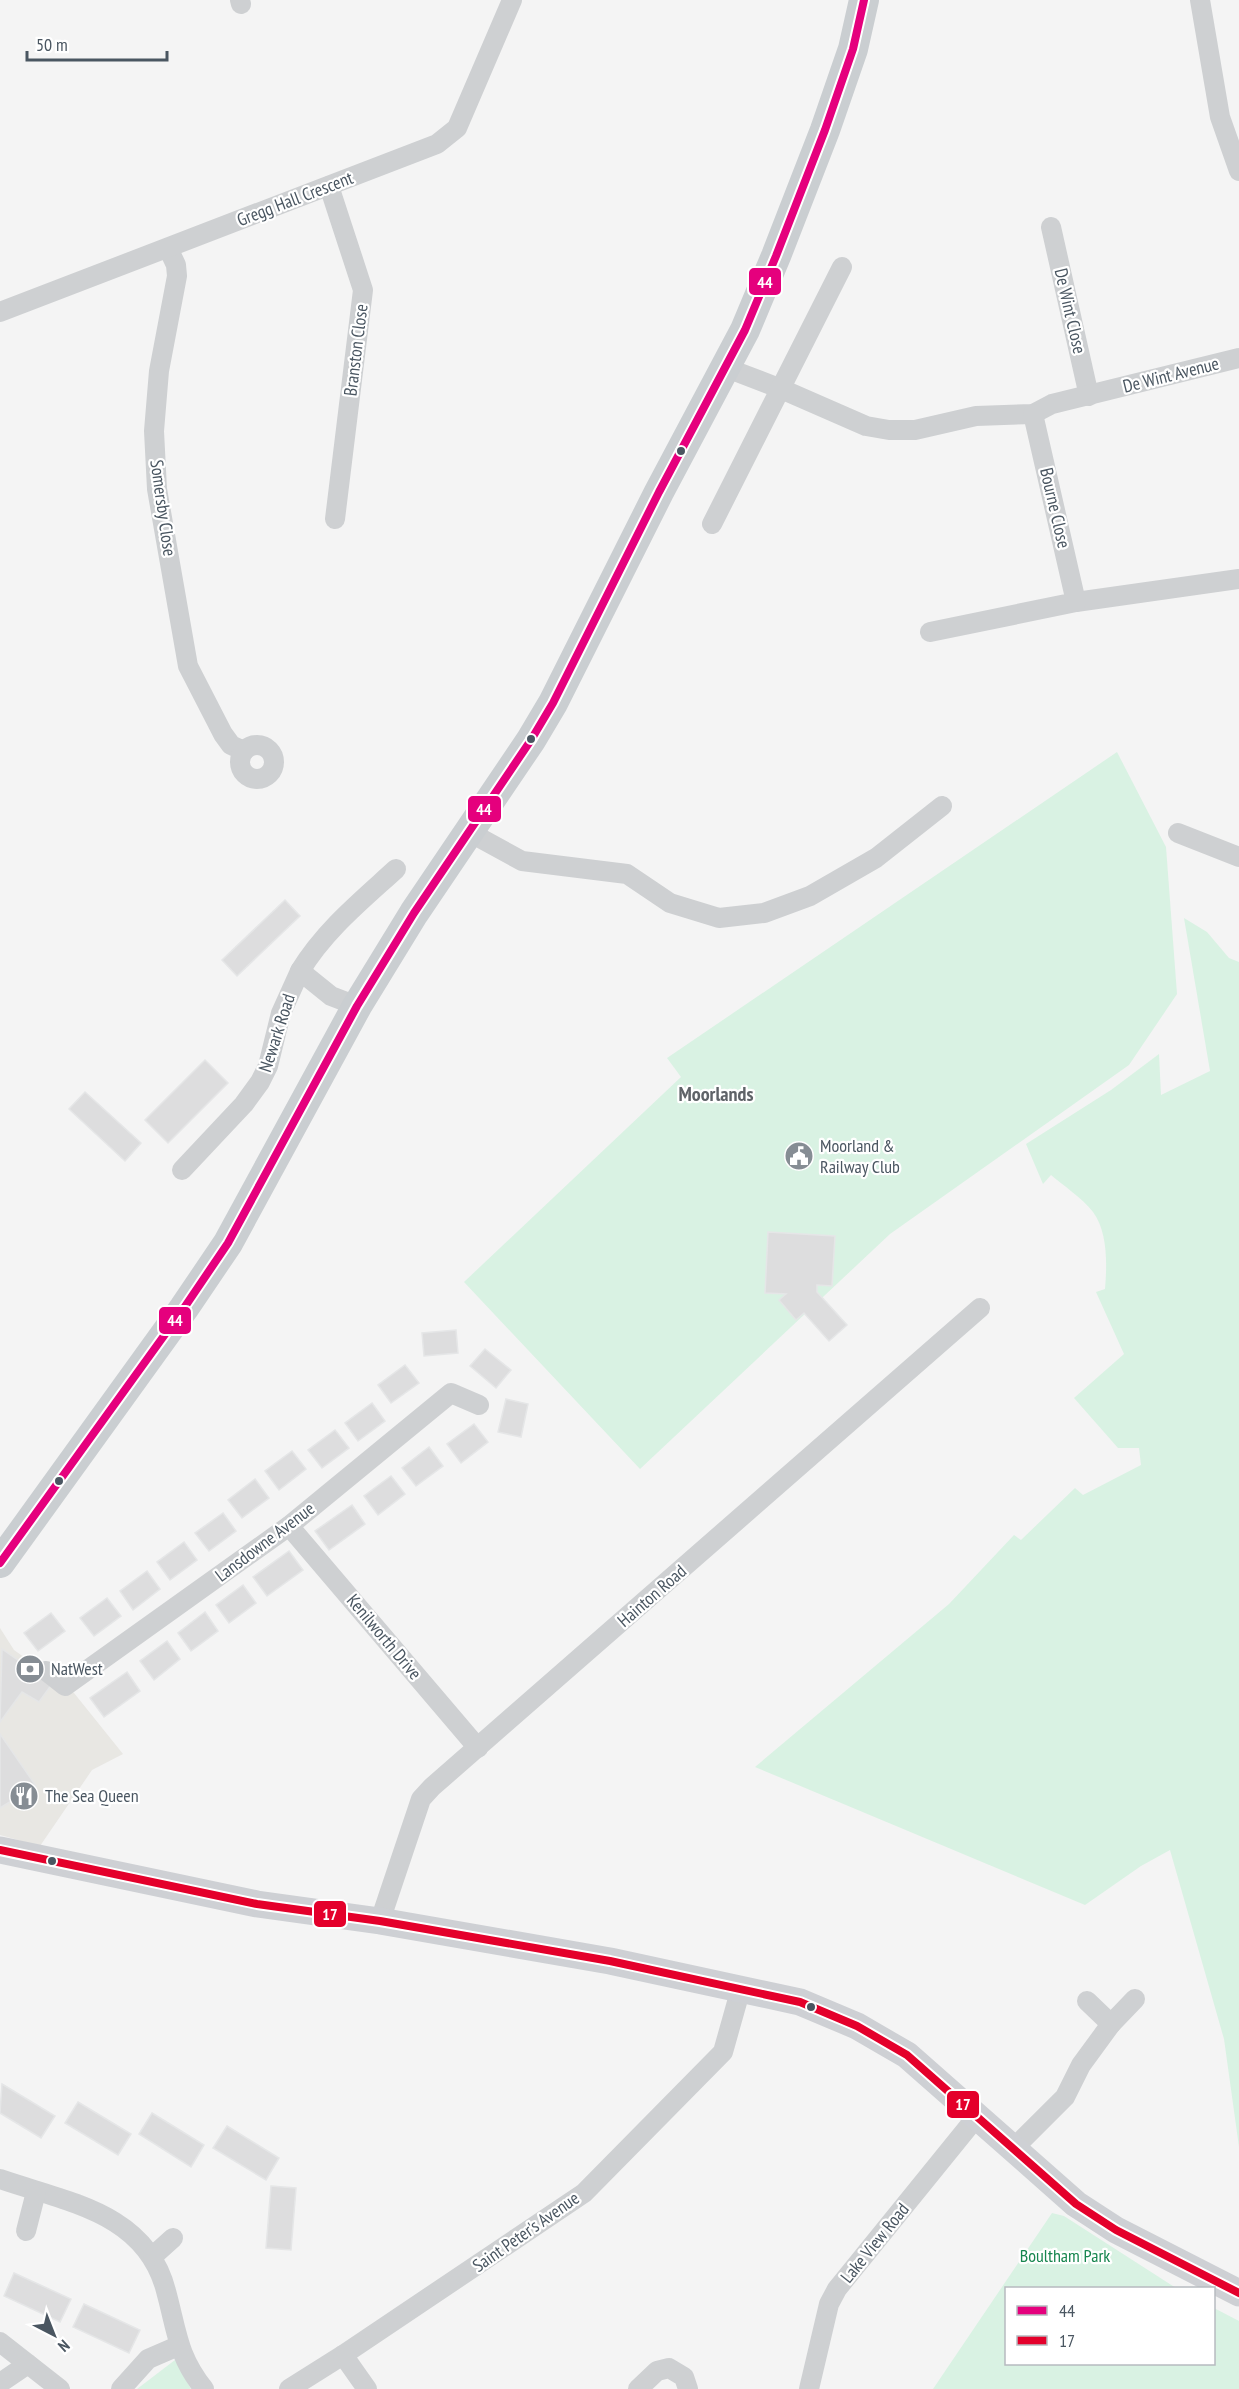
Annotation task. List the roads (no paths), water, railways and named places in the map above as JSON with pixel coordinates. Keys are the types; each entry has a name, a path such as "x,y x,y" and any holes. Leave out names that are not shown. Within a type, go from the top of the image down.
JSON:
{"main road":[{"path":"0,1563 184,1308 228,1243 357,1006 414,913 553,703 744,330 796,204 853,49 864,0"}],"street":[{"name":"Gregg Hall Crescent","path":"0,312 424,150 448,137 457,128 512,0"},
{"path":"1200,0 1220,117 1239,171"},
{"name":"Branston Close","path":"329,186 363,290 335,519"},
{"name":"De Wint Close","path":"1051,227 1089,396"},
{"name":"Somersby Close","path":"168,248 176,265 177,276 159,370 154,431 157,489 188,666 223,734 231,745 244,751"},
{"path":"712,524 842,267"},
{"name":"De Wint Avenue","path":"724,367 866,426 889,430 915,430 976,416 1033,414 1053,404 1239,358"},
{"name":"Bourne Close","path":"1033,414 1076,602"},
{"path":"930,632 1076,602 1239,579"},
{"path":"469,832 522,861 627,874 670,903 720,918 764,913 810,896 876,858 942,806"},
{"path":"1178,833 1239,856"},
{"path":"300,971 316,945 330,930 396,869"},
{"name":"Newark Road","path":"182,1170 244,1104 260,1082 268,1066 281,1013 300,971 331,996 357,1006"},
{"name":"Hainton Road","path":"380,1921 421,1799 980,1308"},
{"name":"Lansdowne Avenue","path":"46,1671 65,1686 289,1526 451,1393 479,1405"},
{"name":"Kenilworth Drive","path":"289,1526 478,1748"},
{"path":"0,1850 257,1904 380,1921 610,1961 800,2002 857,2026 907,2055 978,2115 1076,2204 1116,2230 1239,2293"},
{"name":"Saint Peter's Avenue","path":"289,2389 344,2355 584,2193 723,2052 741,1988"},
{"path":"1014,2148 1065,2097 1081,2065 1111,2024 1135,1999"},
{"path":"1087,2001 1111,2024"},
{"name":"Lake View Road","path":"809,2389 829,2304 837,2289 978,2115"},
{"path":"0,2178 36,2192 83,2205 104,2215 153,2256 164,2282 178,2346 204,2389"},
{"path":"26,2231 36,2192"},
{"path":"153,2256 173,2238"},
{"path":"0,2342 60,2389"},
{"path":"120,2389 148,2359 178,2346"},
{"path":"344,2355 367,2389"},
{"path":"0,2383 28,2364"},
{"path":"638,2389 657,2371 669,2368 684,2377 688,2389"}],"place":[{"name":"Moorland & Railway Club","path":"799,1156"},
{"name":"NatWest","path":"30,1669"},
{"name":"The Sea Queen","path":"24,1796"}],"district":[{"name":"Moorlands","path":"716,1094"}],"park label":[{"name":"Boultham Park","path":"1065,2256"}]}
